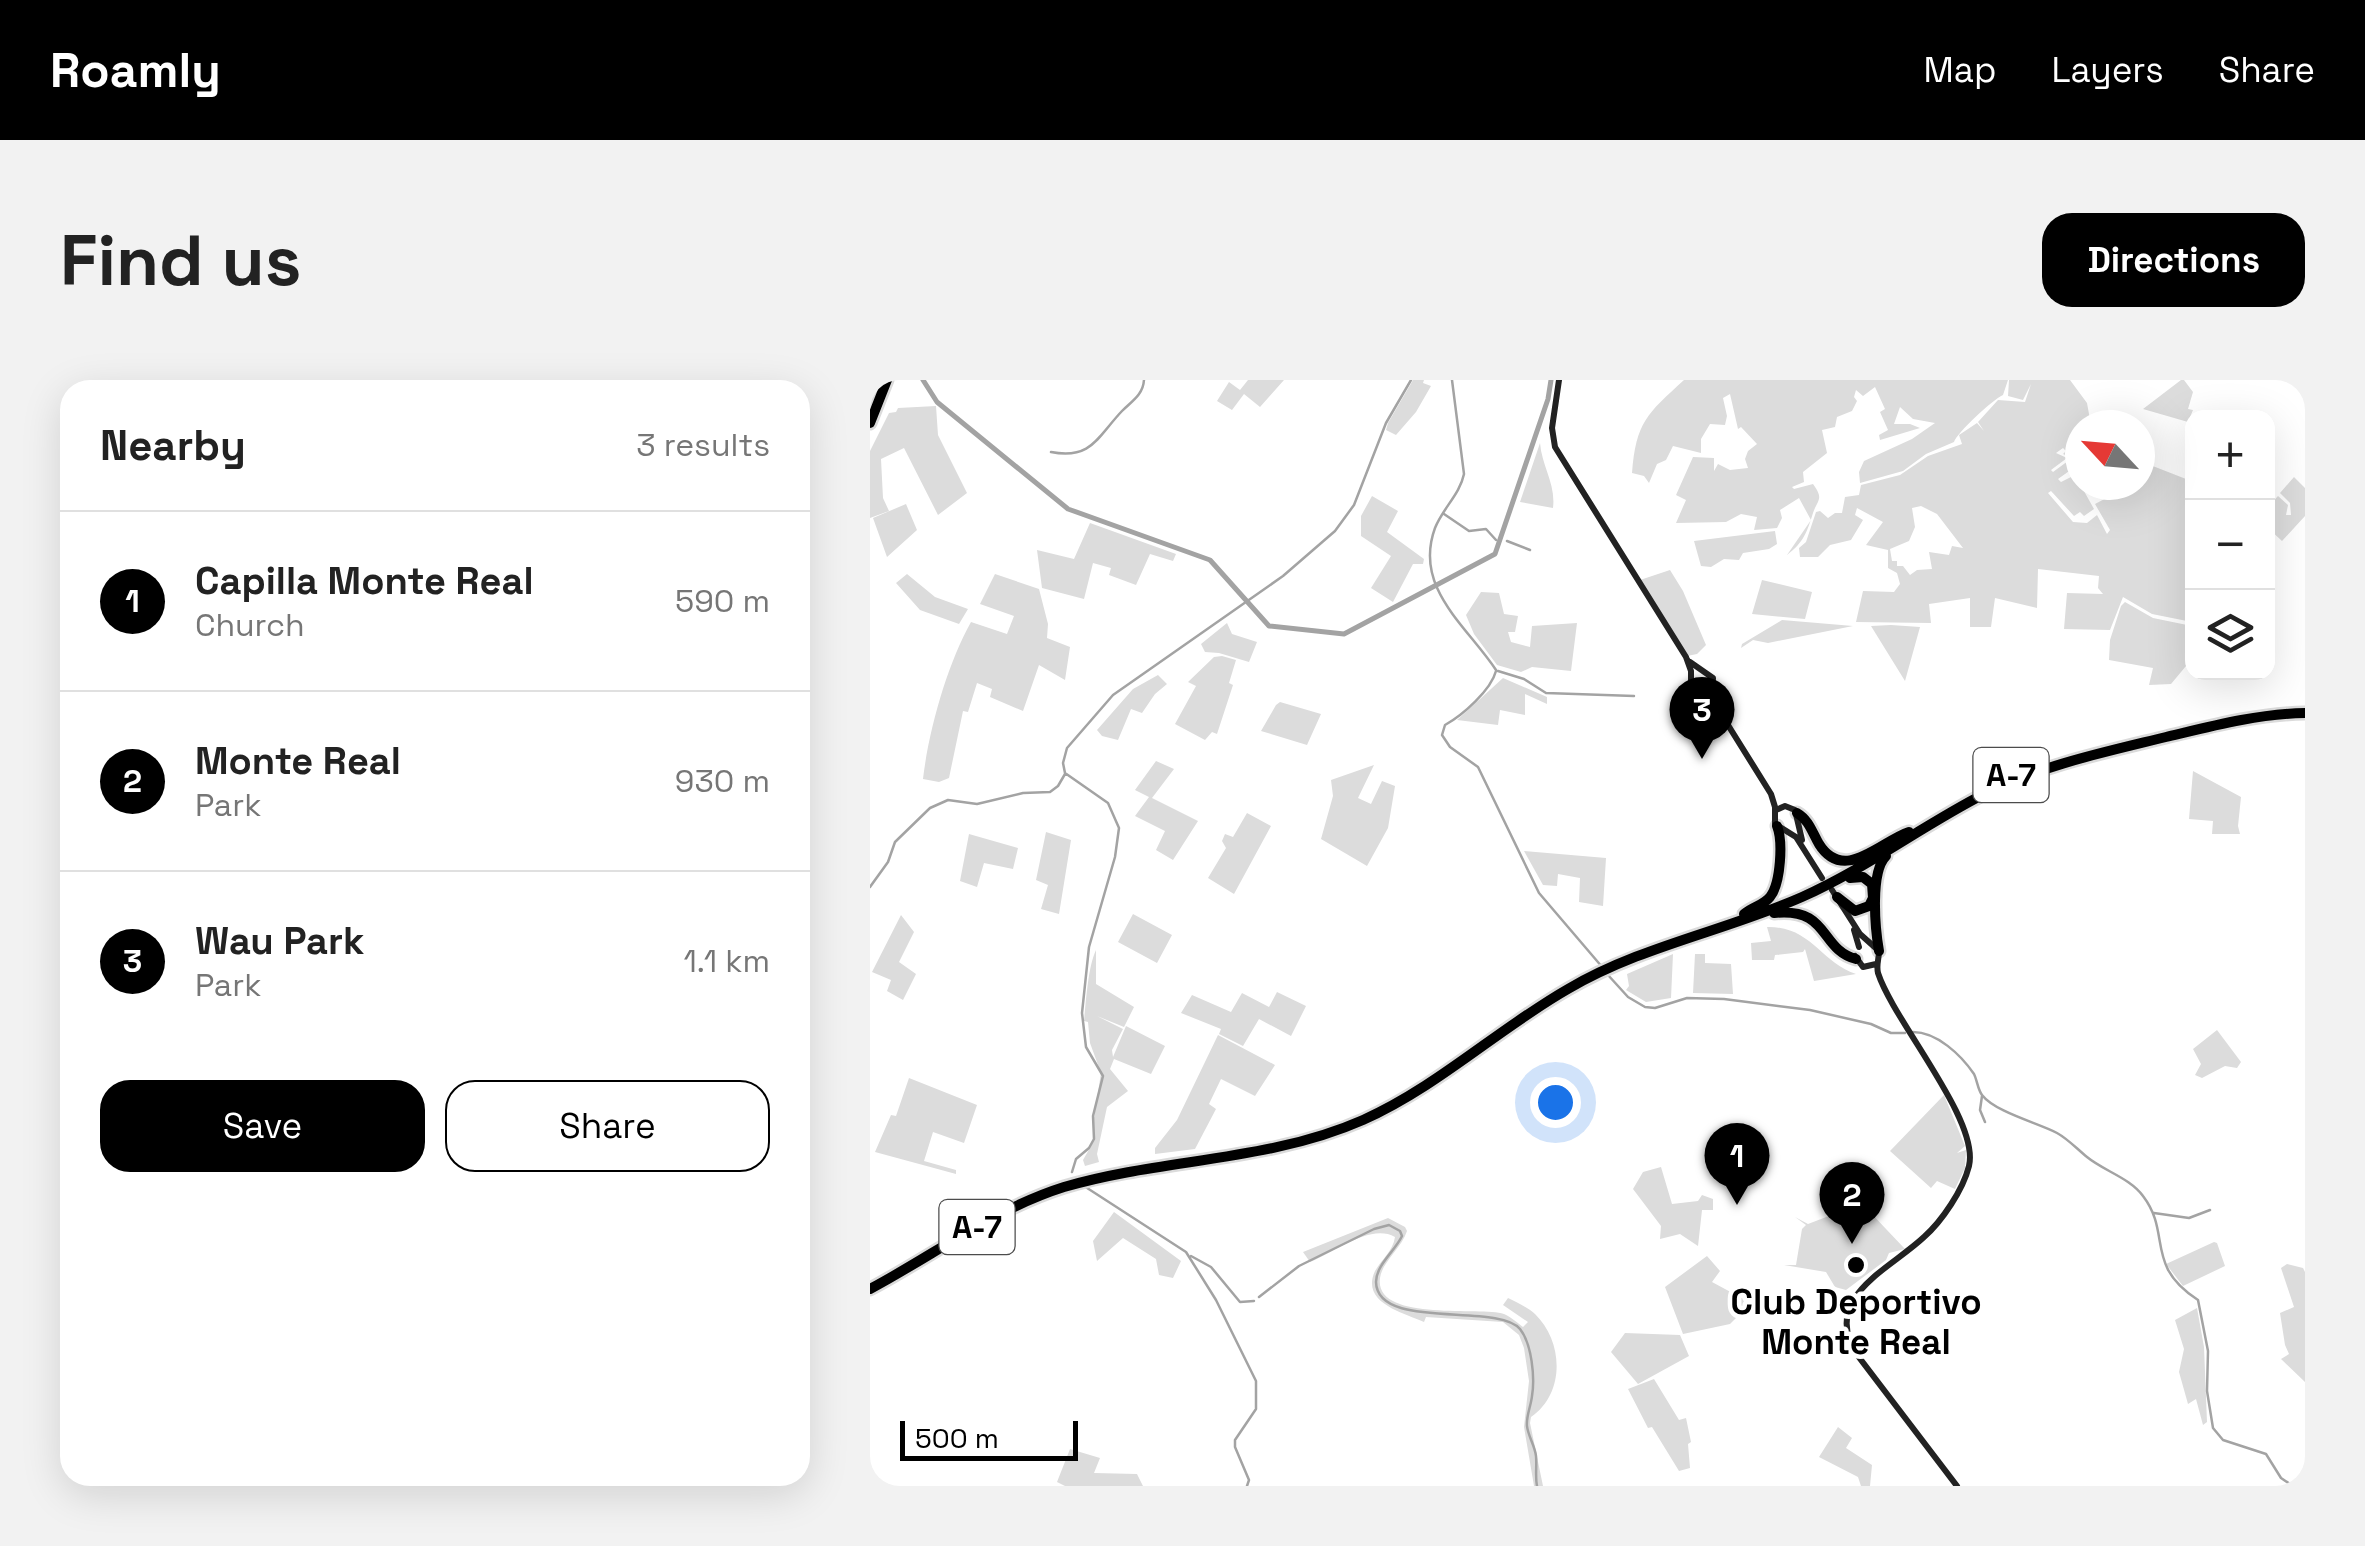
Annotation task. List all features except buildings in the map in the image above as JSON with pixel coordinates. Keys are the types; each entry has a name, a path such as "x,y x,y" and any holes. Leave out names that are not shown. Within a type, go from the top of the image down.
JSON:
{"highway":[{"path":"870,412 885,380"},
{"path":"870,423 885,380"},
{"name":"A-7","path":"1614,962 1798,899 1862,867 1968,796 2042,764 2247,712 2305,710"},
{"path":"1796,818 1805,818 1825,852 1845,861 1911,834"},
{"path":"1744,914 1773,893 1782,828"},
{"path":"1874,947 1877,869 1911,834"},
{"name":"A-7","path":"870,1286 982,1217 1050,1189 1335,1125 1400,1094 1546,996 1614,962 1822,883 1911,834"},
{"path":"1676,941 1705,936 1774,913 1854,876 1866,878 1873,888 1872,902 1862,912 1851,910 1833,892"},
{"path":"1774,913 1804,915 1819,924 1843,954 1857,953"}],"main road":[{"path":"1559,380 1552,428 1555,447 1686,657 1712,678 1718,709 1771,794 1782,828 1796,837 1823,877 1804,845 1796,818 1771,794"},
{"path":"1686,657 1691,688 1718,709"},
{"path":"1691,677 1701,671"},
{"path":"1701,695 1712,690"},
{"path":"1776,811 1785,806"},
{"path":"1782,828 1796,818"},
{"path":"1833,892 1874,947 1884,987 1946,1091 1967,1139 1970,1164 1944,1213 1929,1233 1867,1282 1854,1297 1847,1324 1853,1349 1957,1486"},
{"path":"1833,892 1854,930 1857,953 1884,987"},
{"path":"1857,953 1874,947"},
{"path":"1868,968 1876,964"},
{"path":"1843,1354 1853,1349"}],"shaded area":[{"path":"1248,380 1284,380 1260,407 1244,394 1232,410 1217,401 1229,382 1240,390"},
{"path":"1413,380 1424,380 1431,386 1396,435 1386,430 1388,423"},
{"path":"1684,380 2008,380 2003,395 1954,442 1926,454 1903,471 1860,483 1864,461 1912,439 1935,423 1913,419 1900,407 1894,424 1920,428 1880,440 1879,435 1888,430 1880,412 1885,409 1875,387 1863,396 1856,390 1857,401 1852,411 1837,417 1835,427 1822,430 1827,453 1803,472 1804,482 1792,487 1813,484 1816,489 1819,499 1811,520 1799,498 1780,510 1782,518 1777,528 1754,530 1757,517 1741,514 1726,522 1676,523 1686,500 1676,495 1693,457 1714,458 1714,471 1718,464 1730,470 1748,468 1748,451 1757,444 1741,427 1738,429 1730,394 1723,398 1725,425 1710,424 1701,439 1701,453 1673,446 1666,460 1657,464 1649,483 1644,476 1632,473 1640,430"},
{"path":"2009,380 2070,380 2087,403 2088,410 2065,410 2065,450 2056,453 2065,460 2051,470 2065,463 2065,474 2058,479 2065,480 2065,500 2089,500 2094,509 2084,516 2080,512 2074,516 2051,491 2048,493 2073,522 2087,523 2097,515 2107,534 2110,530 2095,504 2103,500 2155,500 2155,467 2185,479 2185,621 2152,614 2123,597 2110,630 2064,629 2067,593 2103,594 2098,588 2099,576 2038,569 2037,608 1995,598 1991,627 1970,627 1970,598 1929,604 1931,623 1856,622 1863,591 1894,592 1900,584 1897,573 1888,568 1888,550 1866,545 1883,522 1857,508 1855,515 1863,520 1851,540 1830,545 1818,557 1800,557 1799,548 1806,542 1816,512 1828,518 1842,513 1845,497 1859,495 1861,485 1900,475 1928,456 1962,444 1959,435 1977,423 1984,431 1978,422 1998,400 2025,402 2031,384 2023,400 2008,396","holes":["1921,506 1937,514 1963,548 1952,546 1949,555 1929,552 1932,569 1910,575 1903,566 1897,566 1897,561 1892,561 1890,549 1909,541 1915,527 1912,508"]},
{"path":"2181,380 2193,392 2188,409 2193,410 2185,410 2185,421 2143,409"},
{"path":"936,406 938,435 967,493 938,515 904,448 881,459 883,498 889,511 870,518 870,451 889,413 898,408"},
{"path":"1540,443 1553,491 1553,508 1520,502"},
{"path":"2294,477 2305,488 2305,516 2282,541 2275,534 2278,496 2288,505 2286,515 2291,515 2290,503 2280,493"},
{"path":"1372,496 1398,511 1387,532 1424,559 1423,564 1413,564 1393,602 1371,588 1391,556 1361,536 1361,516"},
{"path":"906,504 917,530 887,557 873,518"},
{"path":"1811,521 1801,541 1787,555"},
{"path":"1090,523 1176,554 1173,561 1150,554 1136,585 1109,575 1111,568 1093,563 1084,599 1042,588 1037,550 1074,559"},
{"path":"1775,531 1777,544 1769,549 1743,553 1739,560 1724,559 1711,567 1701,566 1694,541"},
{"path":"1670,570 1706,645 1697,654 1687,656 1640,580"},
{"path":"907,574 935,597 968,609 959,624 920,610 896,583"},
{"path":"995,574 1039,589 1048,624 1047,638 1070,647 1065,680 1039,665 1023,711 990,697 992,689 977,683 968,712 963,711 949,778 939,782 923,779 941,697 971,622 1007,634 1014,616 980,604"},
{"path":"1762,580 1812,592 1805,619 1752,614"},
{"path":"1481,592 1499,593 1504,614 1518,616 1515,632 1508,632 1511,642 1530,647 1532,626 1577,623 1571,671 1532,667 1521,672 1497,665 1474,634 1466,615"},
{"path":"2125,602 2153,618 2185,625 2185,667 2171,684 2149,685 2153,668 2109,660 2110,640"},
{"path":"1782,620 1853,626 1768,643 1753,640 1741,648"},
{"path":"1227,623 1232,634 1257,642 1249,662 1205,652 1201,644"},
{"path":"1871,626 1920,627 1905,681"},
{"path":"1214,657 1236,660 1229,683 1233,685 1217,734 1212,732 1205,740 1175,724 1196,686 1188,682"},
{"path":"1158,675 1167,684 1142,713 1131,709 1118,740 1102,736 1097,730 1133,689"},
{"path":"1503,678 1547,697 1547,704 1525,694 1525,715 1500,710 1498,725 1457,720"},
{"path":"1280,702 1321,714 1307,745 1261,731"},
{"path":"1156,761 1174,769 1152,798 1198,821 1173,860 1156,850 1165,831 1135,816 1149,797 1135,790"},
{"path":"1374,765 1358,798 1371,804 1382,781 1395,786 1388,828 1367,866 1321,839 1333,796 1331,780"},
{"path":"2193,771 2241,797 2240,834 2212,834 2213,821 2189,819"},
{"path":"1247,813 1271,826 1234,894 1208,878 1226,848 1222,841 1225,834 1233,837"},
{"path":"1046,832 1071,840 1059,914 1041,909 1048,885 1036,880"},
{"path":"969,834 1018,848 1013,869 984,863 977,887 960,881"},
{"path":"1524,851 1606,858 1603,906 1579,902 1580,878 1558,874 1557,886 1543,885"},
{"path":"1133,914 1172,935 1157,963 1118,942"},
{"path":"901,915 914,932 899,962 916,974 903,1000 887,991 891,980 872,972"},
{"path":"1767,927 1794,932 1856,974 1814,981 1805,949 1775,955 1774,960 1752,960 1751,943 1771,941"},
{"path":"1096,950 1096,984 1134,1007 1124,1027 1097,1016 1123,1029 1112,1050 1113,1057 1126,1026 1165,1046 1151,1074 1114,1059 1110,1069 1128,1091 1107,1107 1097,1154 1099,1162 1085,1166 1083,1160 1095,1139 1093,1124 1101,1073 1090,1043 1088,1022 1084,1021"},
{"path":"1673,954 1671,998 1646,1002 1626,990 1627,974"},
{"path":"1695,954 1705,954 1705,963 1731,964 1733,994 1693,993"},
{"path":"1277,992 1306,1006 1291,1036 1259,1019 1243,1046 1219,1034 1221,1029 1181,1013 1192,995 1231,1012 1242,993 1269,1007"},
{"path":"2217,1030 2241,1062 2237,1068 2225,1066 2202,1078 2195,1075 2201,1064 2193,1049"},
{"path":"1218,1035 1275,1065 1255,1096 1221,1079 1209,1104 1216,1109 1195,1149 1155,1154 1155,1148 1177,1120"},
{"path":"909,1078 977,1105 964,1143 933,1132 924,1161 956,1170 956,1174 875,1152 891,1115 896,1116"},
{"path":"1944,1095 1965,1146 1957,1153 1966,1150 1965,1168 1955,1189 1937,1181 1931,1188 1890,1151"},
{"path":"1661,1167 1672,1204 1698,1201 1702,1195 1713,1199 1713,1210 1702,1210 1698,1246 1680,1234 1660,1239 1661,1226 1633,1189 1643,1172"},
{"path":"1875,1200 1868,1210 1905,1249 1889,1253 1886,1260 1846,1290 1835,1287 1826,1272 1784,1265 1796,1265 1806,1225 1795,1217 1808,1224 1834,1214 1866,1209"},
{"path":"1114,1212 1181,1261 1173,1278 1159,1275 1156,1259 1123,1238 1097,1261 1093,1241"},
{"path":"1388,1218 1407,1231 1380,1278 1383,1292 1394,1301 1431,1310 1504,1314 1523,1327 1528,1322 1503,1305 1508,1298 1532,1311 1545,1326 1555,1353 1555,1382 1530,1423 1543,1486 1534,1486 1524,1427 1529,1381 1519,1335 1503,1322 1426,1317 1424,1322 1386,1305 1372,1282 1395,1237 1363,1236 1310,1262 1303,1252"},
{"path":"2214,1242 2225,1266 2183,1286 2166,1264"},
{"path":"1707,1256 1720,1271 1712,1282 1751,1303 1730,1324 1683,1334 1665,1287"},
{"path":"2287,1264 2305,1272 2305,1382 2281,1359 2289,1354 2280,1313 2294,1307 2281,1268"},
{"path":"2197,1308 2204,1347 2207,1422 2203,1425 2196,1399 2188,1404 2179,1372 2184,1349 2175,1320"},
{"path":"1625,1333 1680,1335 1689,1356 1638,1384 1611,1352"},
{"path":"1654,1379 1679,1420 1686,1418 1691,1442 1690,1468 1679,1471 1652,1427 1648,1428 1628,1389"},
{"path":"1838,1427 1852,1438 1846,1448 1872,1465 1870,1486 1861,1486 1858,1477 1819,1457"},
{"path":"1070,1449 1100,1458 1094,1473 1137,1474 1143,1486 1065,1486 1057,1482"}],"waterway":[{"path":"923,380 937,402 1068,509 1210,560 1269,626 1344,634 1495,554 1551,380"},
{"path":"1051,452 1076,452 1093,444 1142,390 1144,380"},
{"path":"1072,1172 1076,1159 1094,1139 1093,1116 1103,1076 1086,1047 1082,1013 1089,947 1115,857 1119,828 1108,803 1065,773 1067,748 1113,695 1283,576 1335,531 1354,505 1386,423 1411,380"},
{"path":"1452,380 1464,474 1435,528 1431,569 1446,605 1496,670"},
{"path":"1444,514 1469,531 1486,529 1496,540"},
{"path":"1507,541 1530,550"},
{"path":"1496,671 1468,709 1445,725 1442,735 1450,747 1478,767 1539,893 1603,968"},
{"path":"1498,671 1524,679 1546,693 1634,696"},
{"path":"870,887 888,862 895,842 930,808 948,800 977,804 1023,793 1050,792 1065,774"},
{"path":"1608,975 1628,997 1645,1007 1655,1008 1687,998 1724,999 1810,1010 1871,1024 1891,1033 1905,1033"},
{"path":"1913,1032 1931,1036 1955,1052 1974,1074 1988,1101 2061,1135 2143,1196 2156,1223 2171,1274 2198,1300 2208,1351 2207,1391 2213,1428 2223,1440 2266,1454 2281,1478 2293,1486"},
{"path":"1982,1096 1980,1110 1985,1122"},
{"path":"1084,1186 1186,1252 1216,1300 1256,1381 1256,1409 1235,1440 1249,1480 1247,1486"},
{"path":"2154,1213 2189,1218 2210,1210"},
{"path":"1259,1297 1299,1266 1374,1229 1389,1225 1400,1231 1402,1236 1377,1276 1382,1297 1416,1311 1508,1321 1524,1335 1533,1371 1527,1426 1536,1456 1537,1486"},
{"path":"1191,1256 1211,1267 1240,1302 1254,1301"}],"place":[{"name":"Wau Park","path":"1702,759"},
{"name":"Capilla Monte Real","path":"1737,1205"},
{"name":"Monte Real","path":"1852,1244"},
{"name":"Club Deportivo Monte Real","path":"1856,1265"}]}
